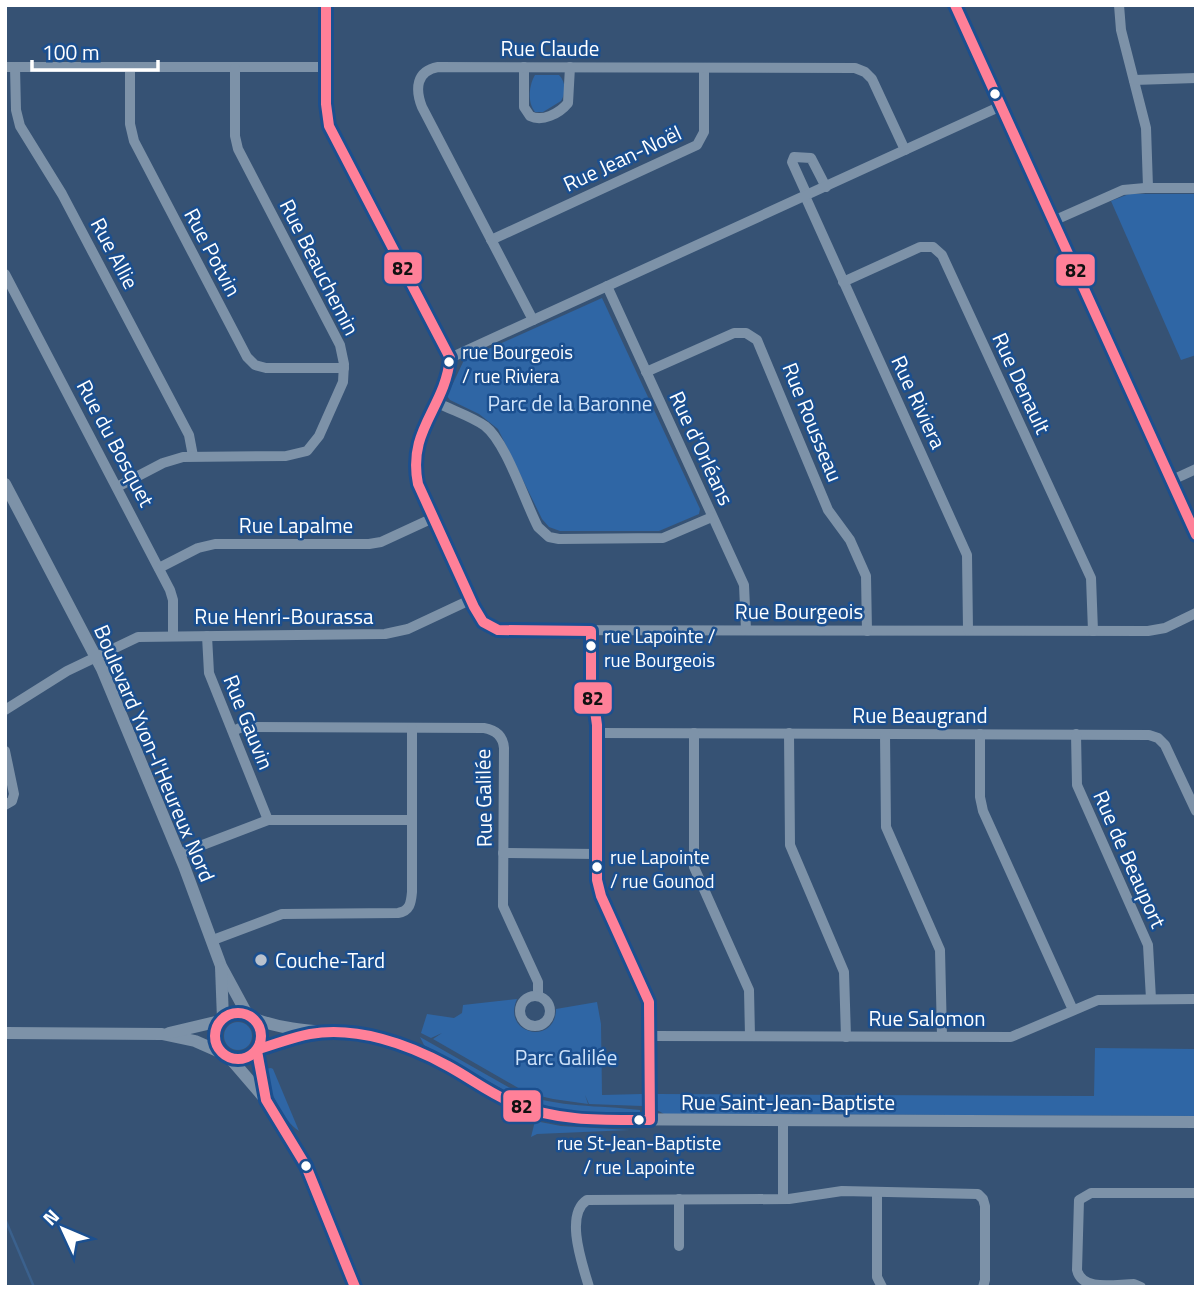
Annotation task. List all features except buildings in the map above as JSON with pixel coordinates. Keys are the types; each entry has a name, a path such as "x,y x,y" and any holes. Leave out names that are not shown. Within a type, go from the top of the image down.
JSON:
{"street":[{"path":"326,5 326,110 331,131 450,358 1001,106"},
{"path":"955,5 1196,536"},
{"path":"1119,5 1121,30 1147,134 1148,187"},
{"path":"10,67 326,67"},
{"name":"Rue Allie","path":"10,67 20,126 74,216 189,435 193,456"},
{"name":"Rue Potvin","path":"130,67 130,124 134,141 247,357 255,365 265,368 344,368"},
{"path":"524,67 525,110 532,117 539,119 559,111 568,103 570,67"},
{"name":"Rue Beauchemin","path":"117,487 168,461 193,456 286,456 307,451 317,439 339,393 344,368 338,342 238,149 235,131 235,68"},
{"name":"Rue Claude","path":"533,320 422,107 417,84 423,73 435,68 850,68 862,70 874,82 905,150"},
{"name":"Rue Jean-Noël","path":"491,240 697,145 704,132 704,68"},
{"path":"1134,80 1196,78"},
{"name":"Rue Riviera","path":"826,187 811,158 794,157 792,161 843,282 968,555 968,630"},
{"path":"1053,221 1118,192 1148,187 1196,188"},
{"name":"Rue Denault","path":"843,282 920,247 933,247 942,255 1091,578 1093,631"},
{"name":"Rue du Bosquet","path":"5,274 159,568 173,600 173,635"},
{"name":"Rue d'Orléans","path":"607,286 744,585 746,630"},
{"name":"Rue Rousseau","path":"646,372 734,333 747,333 757,340 827,508 850,540 866,576 867,631"},
{"name":"Rue Bourgeois","path":"450,358 448,373 416,444 413,464 418,484 470,600 481,620 494,629 1157,630 1196,613"},
{"path":"436,402 481,423 492,432 536,524 549,537 663,538 712,517"},
{"path":"1170,481 1196,469"},
{"name":"Boulevard Yvon-l'Heureux Nord","path":"5,484 96,657 179,854 221,966 251,1017"},
{"name":"Rue Lapalme","path":"159,568 198,548 215,544 373,544 433,518"},
{"name":"Rue Henri-Bourassa","path":"5,710 59,676 138,637 385,635 408,629 470,600"},
{"path":"591,631 591,676 597,733 598,888 648,999 650,1120"},
{"name":"Rue Gauvin","path":"207,636 209,673 268,820"},
{"name":"Rue Galilée","path":"233,731 242,727 487,728 500,736 504,748 503,906 538,982 538,996"},
{"path":"213,940 277,915 398,913 409,907 412,892 412,728"},
{"name":"Rue Beaugrand","path":"597,733 1149,735 1158,738 1165,745 1196,811"},
{"path":"694,733 694,867 749,990 750,1036"},
{"path":"789,733 790,845 843,967 846,983 846,1037"},
{"path":"885,734 886,827 940,950 942,1037"},
{"path":"980,734 980,797 983,811 1073,1010"},
{"name":"Rue de Beauport","path":"1076,734 1077,785 1148,945 1151,999"},
{"path":"5,751 14,794 12,801 5,805"},
{"path":"179,854 268,820 412,820"},
{"path":"503,853 597,854"},
{"name":"Boulevard Yvon-l'Heureux Nord","path":"221,966 221,1020"},
{"name":"Rue Salomon","path":"650,1036 1014,1036 1098,1000 1196,999"},
{"path":"162,1034 221,1020 232,1014 251,1017 261,1032 258,1050 266,1100"},
{"name":"Rue Saint-Jean-Baptiste","path":"251,1017 279,1028 356,1035 403,1044 432,1057 506,1100 540,1113 576,1119 1196,1122"},
{"path":"221,1020 215,1035 225,1055 266,1100 306,1166 355,1287"},
{"path":"5,1033 162,1034 195,1041 225,1055 244,1059 258,1050"},
{"name":"Rue Saint-Jean-Baptiste","path":"258,1050 315,1033"},
{"path":"783,1121 783,1199"},
{"path":"589,1287 577,1242 577,1211 582,1202 594,1199 783,1199 840,1191 972,1192 980,1195 985,1206 983,1287"},
{"path":"877,1192 877,1277 882,1287"},
{"path":"1141,1287 1134,1284 1089,1284 1079,1277 1077,1207 1080,1198 1091,1193 1196,1193"},
{"path":"679,1199 679,1246"}],"green space":[{"path":"535,75 559,75 564,84 561,101 543,112 535,112 530,99 530,88"},
{"path":"1129,194 1196,194 1196,355 1181,360 1111,201"},
{"name":"Parc de la Baronne","path":"602,298 700,509 699,514 659,531 560,531 549,527 542,519 498,429 479,414 447,396 464,360"},
{"name":"Parc Galilée","path":"517,999 514,1011 516,1021 522,1028 539,1032 554,1021 556,1009 597,1002 601,1024 602,1095 642,1094 642,1106 589,1104 585,1095 588,1104 527,1093 433,1039 442,1033 431,1038 421,1033 427,1014 454,1018 462,1013 463,1005"},
{"path":"238,1022 248,1026 252,1036 248,1046 238,1050 228,1046 224,1036 228,1026"},
{"path":"420,1037 519,1093 564,1104 640,1112 579,1113 527,1103 424,1045"},
{"path":"1095,1048 1196,1049 1196,1116 664,1114 657,1110 656,1094 1094,1096"},
{"path":"271,1068 299,1131 282,1112 269,1086 265,1069"},
{"path":"535,1121 561,1126 630,1130 537,1134 531,1137"}],"waterway":[{"path":"5,1219 34,1287"}],"transit line":[{"name":"82","path":"259,1049 310,1034 328,1032 364,1035 416,1051 448,1066 500,1097 534,1111 583,1119 650,1120 649,1002 601,896 597,880 597,725 591,682 591,631 498,630 483,622 418,484 418,448 447,376 450,358 329,126 326,104 326,5"},
{"name":"82","path":"955,5 1196,535"},
{"name":"82","path":"238,1013 255,1019 261,1036 255,1053 238,1059 221,1053 215,1036 221,1019 238,1013"},
{"name":"82","path":"257,1051 266,1100 306,1166 355,1287"}],"place":[{"name":"rue Bourgeois / rue Riviera","path":"449,362"},
{"name":"rue Lapointe / rue Bourgeois","path":"591,646"},
{"name":"rue Lapointe / rue Gounod","path":"597,867"},
{"name":"Couche-Tard","path":"261,960"},
{"name":"rue St-Jean-Baptiste / rue Lapointe","path":"639,1120"}]}
